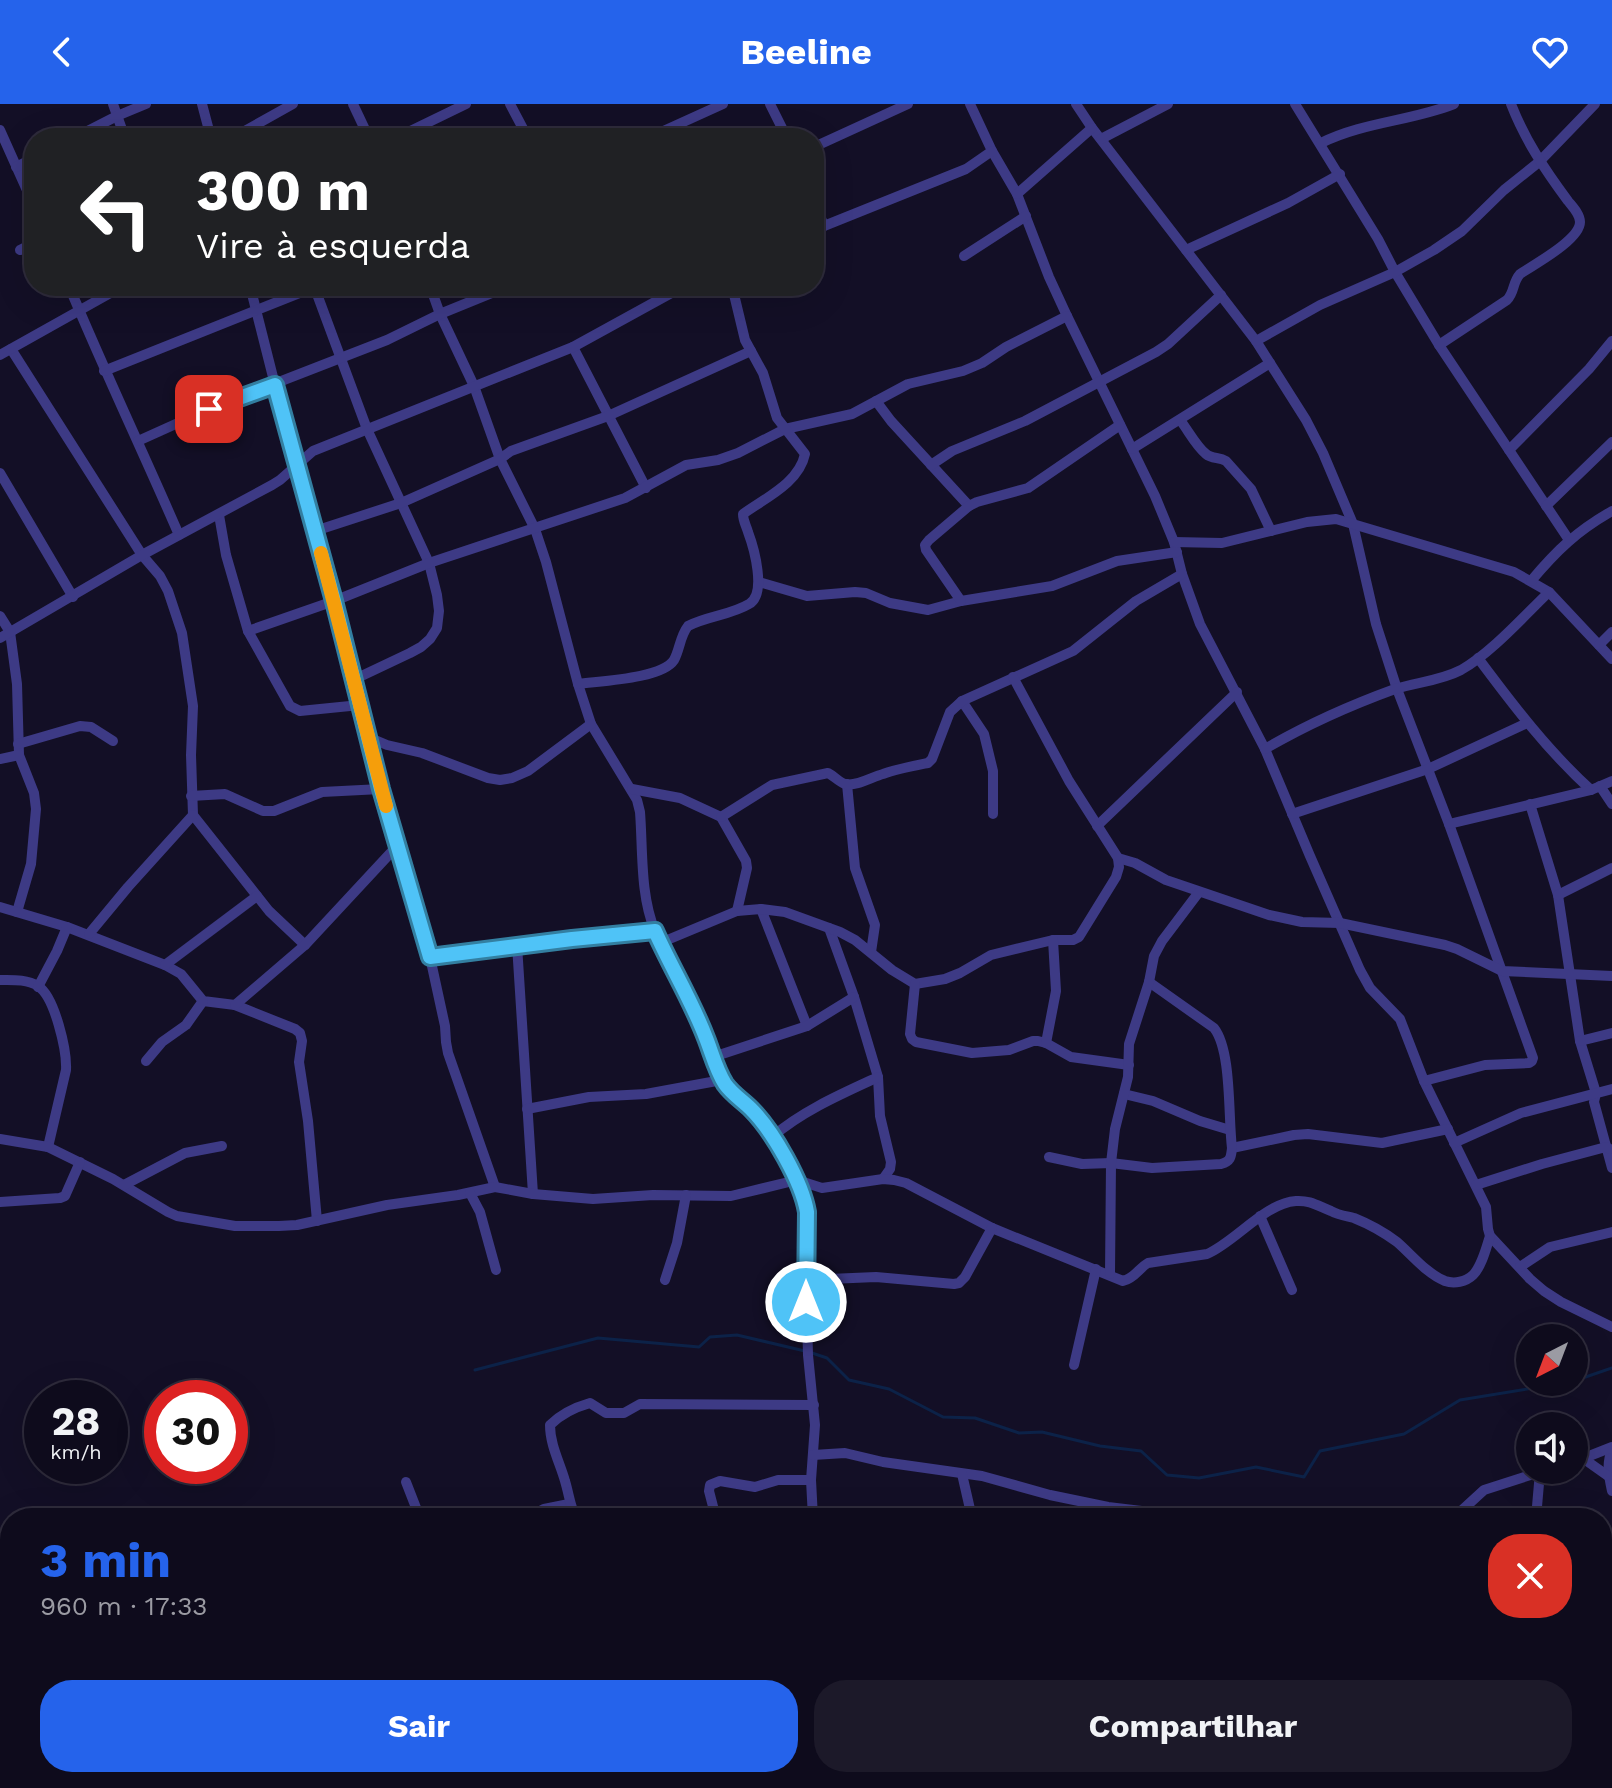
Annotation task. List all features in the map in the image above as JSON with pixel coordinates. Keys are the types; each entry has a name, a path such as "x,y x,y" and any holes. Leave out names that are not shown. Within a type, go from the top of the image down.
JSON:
{"street":[{"path":"113,104 121,128"},
{"path":"94,128 146,104"},
{"path":"202,104 208,128"},
{"path":"257,128 293,104"},
{"path":"353,104 364,128"},
{"path":"417,128 466,104"},
{"path":"510,104 523,128"},
{"path":"670,128 723,104"},
{"path":"770,104 782,128"},
{"path":"824,142 908,104"},
{"path":"970,104 1017,194 1049,277 1155,496 1176,547 1200,624 1265,749 1360,970 1370,988 1400,1019 1424,1081 1476,1185 1488,1214 1490,1236 1530,1279 1554,1298 1612,1327"},
{"path":"1076,104 1256,341 1312,431 1353,524 1376,624 1397,689 1449,824 1532,1061 1485,1065 1424,1081"},
{"path":"1101,139 1168,104"},
{"path":"1295,104 1340,174 1439,345 1569,540"},
{"path":"1321,143 1350,131 1431,113 1454,104"},
{"path":"1439,345 1512,296 1514,281 1520,274 1570,240 1580,222 1577,212 1539,162 1511,104"},
{"path":"1256,341 1320,305 1395,272 1462,231 1504,190 1539,162 1595,104"},
{"path":"1017,194 1092,128"},
{"path":"0,130 24,184"},
{"path":"824,226 966,169 992,151"},
{"path":"16,167 24,163"},
{"path":"1186,250 1288,203 1340,174"},
{"path":"964,256 1026,216"},
{"path":"20,250 24,248"},
{"path":"931,465 952,451 1025,421 1168,344 1221,295"},
{"path":"73,296 179,535"},
{"path":"0,355 105,296"},
{"path":"252,296 381,789 430,957 448,1053 495,1187"},
{"path":"104,371 290,296"},
{"path":"318,296 367,429 429,563 439,611 437,628 421,647 353,680"},
{"path":"434,296 474,386 500,459 535,529 591,724 632,789 640,812 648,916 706,1036 722,1080 753,1111 772,1137 793,1169 806,1201 808,1350 815,1425 812,1508"},
{"path":"138,441 209,409 387,340 484,296"},
{"path":"5,635 142,555 280,480 313,451 573,347 666,296"},
{"path":"578,684 664,669 675,659 688,626 748,605 757,597 759,582 743,514 786,483 795,474 805,454 777,418 763,373 741,328 734,296"},
{"path":"248,631 429,563 625,498 686,465 738,453 785,429 852,414 908,384 963,371 982,363 1067,316"},
{"path":"1509,450 1589,369 1612,341"},
{"path":"573,347 646,488"},
{"path":"11,349 168,591 182,633 193,706 193,815 277,920 305,945"},
{"path":"315,531 401,503 500,459 511,451 608,416 751,351"},
{"path":"1132,449 1270,363"},
{"path":"876,401 969,506"},
{"path":"1180,420 1204,452 1226,461 1251,489 1271,531"},
{"path":"961,601 926,550 929,540 969,506 1028,488 1120,425"},
{"path":"1546,506 1612,442"},
{"path":"0,473 73,597"},
{"path":"1531,581 1569,540 1612,511"},
{"path":"219,515 226,555 248,631 290,706 300,711 360,705"},
{"path":"759,582 807,596 866,593 890,603 928,610 961,601 1052,586 1107,564 1176,547 1222,543 1322,519 1336,519 1514,572 1549,592 1612,659"},
{"path":"721,817 772,785 828,773 847,784 928,763 950,712 962,701 1073,651 1136,601 1182,574"},
{"path":"1265,749 1294,732 1397,689 1444,678 1478,658 1549,592"},
{"path":"0,616 17,684 19,750 34,793 36,809 31,864 17,912"},
{"path":"1599,645 1612,632"},
{"path":"1478,658 1527,723 1574,776 1596,788 1612,804"},
{"path":"660,943 737,911 761,909 796,915 848,936 915,984 945,979 991,955 1079,937 1116,877 1118,858 1062,770 1013,677"},
{"path":"1097,826 1237,692"},
{"path":"962,701 984,734 990,755 993,814"},
{"path":"1292,814 1428,769 1527,723"},
{"path":"368,737 500,780 528,771 591,724"},
{"path":"0,759 80,726 91,727 113,741"},
{"path":"1449,824 1596,788 1612,781"},
{"path":"847,784 855,868 875,925 871,952"},
{"path":"191,796 225,794 263,811 274,811 322,792 381,789"},
{"path":"632,789 680,798 721,817 746,861 737,911"},
{"path":"1530,804 1558,895 1580,1041 1596,1093 1594,1102 1612,1168"},
{"path":"89,934 193,815"},
{"path":"235,1005 305,945 397,846"},
{"path":"1118,858 1135,863 1166,880 1285,919 1340,923 1445,945 1502,971 1612,976"},
{"path":"1558,895 1612,868"},
{"path":"1110,1274 1111,1163 1129,1065 1129,1044 1154,956 1199,892"},
{"path":"165,965 257,896"},
{"path":"0,907 89,934 165,965 181,974 203,1001 235,1005 300,1033 299,1062 317,1221"},
{"path":"761,909 807,1026"},
{"path":"38,987 67,927"},
{"path":"829,928 878,1077 880,1116 891,1162 883,1179"},
{"path":"430,957 655,931"},
{"path":"1046,1043 1056,991 1053,940"},
{"path":"517,945 533,1194"},
{"path":"0,980 21,980 38,987 50,1001 67,1057 48,1147"},
{"path":"1049,1157 1082,1164 1111,1163 1152,1168 1221,1164 1231,1158 1228,1079 1220,1035 1149,982"},
{"path":"915,984 910,1034 916,1042 972,1053 1009,1050 1033,1041 1046,1043 1071,1057 1129,1065"},
{"path":"713,1057 807,1026 854,997"},
{"path":"146,1061 162,1042 186,1025 203,1001"},
{"path":"1580,1041 1612,1033"},
{"path":"772,1137 789,1123 838,1095 878,1077"},
{"path":"527,1109 589,1097 646,1094 722,1080"},
{"path":"1454,1143 1521,1113 1612,1089"},
{"path":"1124,1094 1153,1101 1230,1130"},
{"path":"1232,1148 1308,1134 1382,1143 1448,1129"},
{"path":"0,1139 48,1147 124,1185 168,1212 235,1226 279,1226 317,1221 387,1205 495,1187 593,1199 639,1195 738,1195 797,1180 822,1188 883,1179 906,1183 992,1228 1123,1281 1130,1279 1148,1263 1216,1250 1260,1216 1294,1201 1315,1203 1382,1232 1436,1276 1453,1283 1472,1276 1490,1236"},
{"path":"124,1185 185,1153 222,1146"},
{"path":"1476,1185 1542,1164 1609,1148"},
{"path":"0,1202 65,1196 80,1162"},
{"path":"470,1193 480,1212 496,1270"},
{"path":"665,1280 677,1243 686,1195"},
{"path":"1260,1216 1292,1290"},
{"path":"806,1280 876,1277 959,1283 992,1228"},
{"path":"1520,1267 1550,1247 1612,1232"},
{"path":"1074,1365 1096,1269"},
{"path":"571,1508 550,1436 550,1425 583,1405 590,1403 606,1413 624,1413 640,1404 814,1405"},
{"path":"1588,1457 1612,1448"},
{"path":"1612,1448 1608,1476 1612,1491"},
{"path":"813,1455 845,1453 883,1462 982,1476 1050,1495 1116,1508"},
{"path":"1588,1465 1608,1476"},
{"path":"962,1474 970,1508"},
{"path":"713,1508 709,1491 714,1482 755,1487 778,1480 811,1480"},
{"path":"1464,1508 1484,1490 1516,1480"},
{"path":"406,1482 416,1508"},
{"path":"1537,1508 1541,1484"},
{"path":"549,1508 569,1504"}],"waterway":[{"path":"475,1370 598,1338 699,1347 710,1337 737,1335 805,1351"},
{"path":"812,1353 827,1358 849,1380 889,1389 943,1417 975,1418 1019,1433 1042,1432 1100,1446 1141,1451 1167,1475 1199,1478 1256,1467 1304,1477 1320,1451 1404,1434 1460,1400 1516,1391"},
{"path":"1588,1376 1612,1368"}],"slow traffic":[{"path":"321,553 386,806"}],"route":[{"path":"209,409 275,385 381,789 430,957 655,931 706,1036 722,1080 753,1111 793,1169 806,1201 806,1302"}]}
